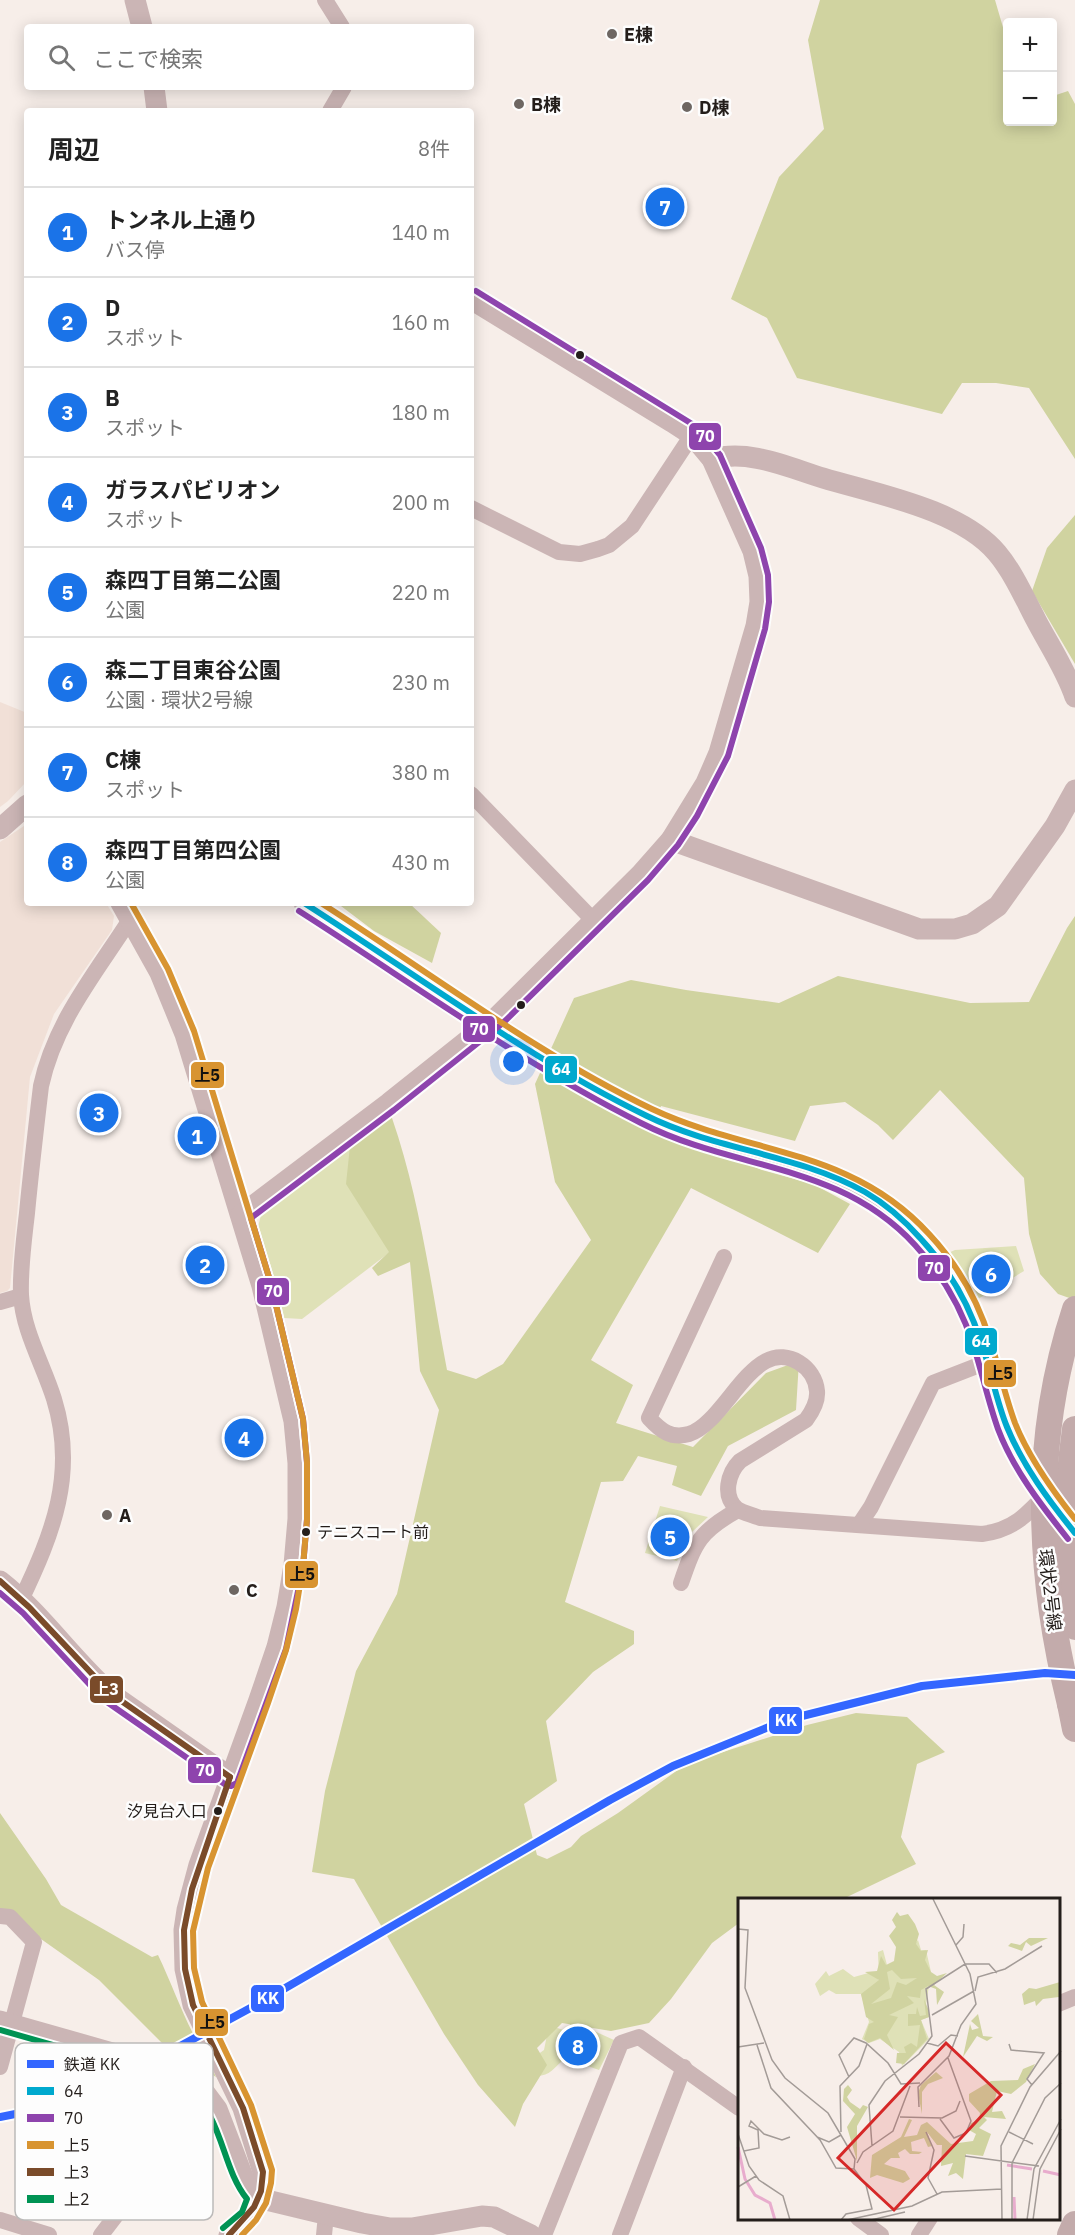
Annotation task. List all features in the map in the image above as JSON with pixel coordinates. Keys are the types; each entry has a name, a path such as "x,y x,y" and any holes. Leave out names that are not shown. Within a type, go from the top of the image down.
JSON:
{"main road":[{"name":"環状2号線","path":"1075,1308 1060,1360 1050,1416 1045,1468 1044,1540 1054,1627 1075,1729"},
{"name":"環状2号線","path":"1075,1429 1070,1470 1068,1544 1070,1591 1075,1627"},
{"path":"1070,2235 1075,2224"}],"street":[{"path":"135,0 141,24"},
{"path":"324,0 340,24"},
{"path":"154,90 157,108"},
{"path":"332,108 342,90"},
{"path":"241,1215 478,1034 641,874 671,840 706,783 719,753 756,626 760,602 759,576 753,550 712,459 692,435 474,301"},
{"path":"474,510 559,552 580,554 598,549 623,536 632,526 692,435"},
{"path":"712,459 726,456 760,459 919,507 966,527 989,544 1007,566 1075,697"},
{"path":"671,840 919,928 955,929 972,924 998,906 1055,826 1075,790"},
{"path":"474,797 594,921"},
{"path":"0,829 24,808"},
{"path":"309,906 342,926"},
{"path":"126,910 176,1008 241,1215 262,1286 294,1421 298,1463 298,1519 294,1565 277,1647 192,1888 184,1930 184,1969 193,2005 211,2043"},
{"path":"21,1600 52,1527 63,1478 61,1424 54,1398 35,1349 21,1296 22,1258 33,1155 46,1062 67,1015 126,910"},
{"path":"650,1117 705,1140 817,1172 857,1188 887,1207 913,1230 937,1256 971,1314 1008,1429 1046,1494 1075,1533"},
{"path":"724,1257 649,1418 660,1430 674,1436 691,1434 705,1424 751,1373 765,1361 778,1357 798,1361 807,1368 818,1392 814,1410 806,1420 740,1461 732,1469 729,1479 729,1495 731,1502 738,1510 760,1518 982,1534 1000,1532 1025,1517 1075,1461"},
{"path":"0,1302 21,1296"},
{"path":"859,1525 871,1507 933,1383 987,1362"},
{"path":"681,1583 690,1555 705,1532 714,1523 738,1510"},
{"path":"0,1581 42,1619 86,1671 110,1693 230,1777"},
{"path":"0,1916 10,1917 34,1942 6,2023 0,2067"},
{"path":"1060,2004 1075,1997"},
{"path":"6,2023 77,2043"},
{"path":"544,2235 621,2043 639,2037 738,2107"},
{"path":"213,2046 243,2108 264,2181 249,2217 231,2234"},
{"path":"620,2235 684,2067"},
{"path":"213,2103 245,2182 258,2198 325,2225 412,2228 482,2216 494,2217 531,2235"},
{"path":"0,2220 49,2235"},
{"path":"101,2235 112,2220"},
{"path":"861,2220 881,2235"},
{"path":"919,2235 929,2220"}],"shaded area":[{"path":"0,702 24,712 24,784 0,807"},
{"path":"24,826 24,906 108,906 114,916 112,930 54,1014 30,1077 10,1288 0,1293 0,842"}],"green space":[{"path":"820,0 995,0 1003,27 1003,126 1057,126 1057,95 1068,91 1075,104 1075,459 1029,388 996,383 962,383 942,414 797,378 767,318 731,299 779,177 824,129 808,40"},
{"path":"1075,515 1075,664 1032,591 1047,548"},
{"path":"341,906 412,906 441,933 432,963 374,931"},
{"path":"1075,916 1075,1300 1058,1294 1040,1274 1029,1234 1024,1178 940,1090 893,1140 878,1125 845,1102 810,1106 795,1141 661,1106 655,1126 762,1170 813,1184 850,1204 818,1253 691,1188 591,1360 633,1385 616,1423 693,1447 766,1373 799,1361 796,1410 728,1446 701,1496 672,1485 677,1466 638,1456 623,1481 601,1482 565,1602 634,1631 634,1644 593,1672 546,1721 557,1781 524,1804 537,1855 547,1859 571,1847 581,1836 618,1813 686,1764 807,1725 856,1713 907,1717 945,1752 917,1764 901,1837 916,1864 842,1898 738,1898 738,1924 712,1943 671,1999 649,2023 611,2031 562,2023 537,2048 547,2065 523,2104 515,2127 478,2085 444,2034 354,1879 312,1872 325,1791 356,1671 397,1594 439,1410 420,1371 410,1262 378,1276 372,1268 389,1252 346,1184 350,1146 389,1117 392,1118 417,1211 447,1370 476,1379 503,1364 591,1240 555,1182 535,1084 574,998 631,980 779,1003 838,976 970,1003 1029,1002"},
{"path":"389,1117 390,1252 302,1319 284,1318 258,1227 261,1215"},
{"path":"1016,1246 1024,1271 973,1302 964,1276 948,1253 955,1250"},
{"path":"660,1506 708,1517 692,1532 677,1561 645,1553"},
{"path":"0,1813 46,1879 61,1905 152,1957 158,1955 198,2043 162,2043 99,1980 0,1910"},
{"path":"572,2021 614,2040 599,2070 565,2058 545,2075 529,2075 537,2055 544,2050 549,2025 566,2031"}],"tunnel":[{"path":"342,926 532,1050 650,1117"}],"rail line":[{"name":"KK","path":"186,2043 673,1766 786,1720 922,1686 1045,1673 1075,1675"},
{"name":"KK","path":"0,2117 15,2114"}],"transit line":[{"name":"70","path":"0,1593 23,1613 104,1700 226,1785 231,1786 237,1783 286,1649 303,1567 307,1519 307,1463 303,1419 271,1284 251,1218 394,1110 503,1023 648,880 678,845 697,816 728,756 765,629 769,602 768,575 761,548 720,455 697,427 476,291"},
{"name":"上5","path":"133,906 168,969 194,1031 271,1284 303,1419 307,1462 307,1520 296,1609 286,1650 268,1703 208,1868 193,1931 194,1968 202,2002 251,2105 272,2170 266,2203 256,2220 242,2235"},
{"name":"64","path":"309,906 515,1042 602,1093 673,1127 839,1179 888,1207 931,1250 957,1287 976,1328 1003,1417 1013,1441 1037,1483 1075,1533"},
{"name":"上5","path":"326,906 525,1038 609,1087 652,1109 689,1124 833,1169 867,1185 899,1206 929,1234 949,1258 966,1284 985,1325 1011,1413 1027,1449 1075,1519"},
{"name":"70","path":"299,911 467,1022 596,1100 677,1139 820,1183 853,1198 885,1218 915,1245 949,1291 968,1330 1004,1444 1028,1486 1068,1539"},
{"name":"上3","path":"0,1581 29,1607 110,1693 230,1777"},
{"name":"上3","path":"211,2043 193,2005 185,1969 184,1930 192,1889 230,1777"},
{"name":"上2","path":"0,2030 46,2043"},
{"name":"上3","path":"213,2046 243,2108 263,2172 261,2191 254,2207 229,2235"},
{"name":"上2","path":"213,2122 238,2186 247,2199 242,2212 223,2228"}],"place":[{"name":"E棟","path":"612,34"},
{"name":"B棟","path":"519,104"},
{"name":"D棟","path":"687,107"},
{"name":"C棟","path":"665,207"},
{"name":"B","path":"99,1113"},
{"name":"トンネル上通り","path":"197,1136"},
{"name":"D","path":"205,1265"},
{"name":"森二丁目東谷公園","path":"991,1274"},
{"name":"ガラスパビリオン","path":"244,1438"},
{"name":"A","path":"107,1515"},
{"name":"テニスコート前","path":"306,1532"},
{"name":"森四丁目第二公園","path":"670,1537"},
{"name":"C","path":"234,1590"},
{"name":"汐見台入口","path":"218,1811"},
{"name":"森四丁目第四公園","path":"578,2046"}]}
